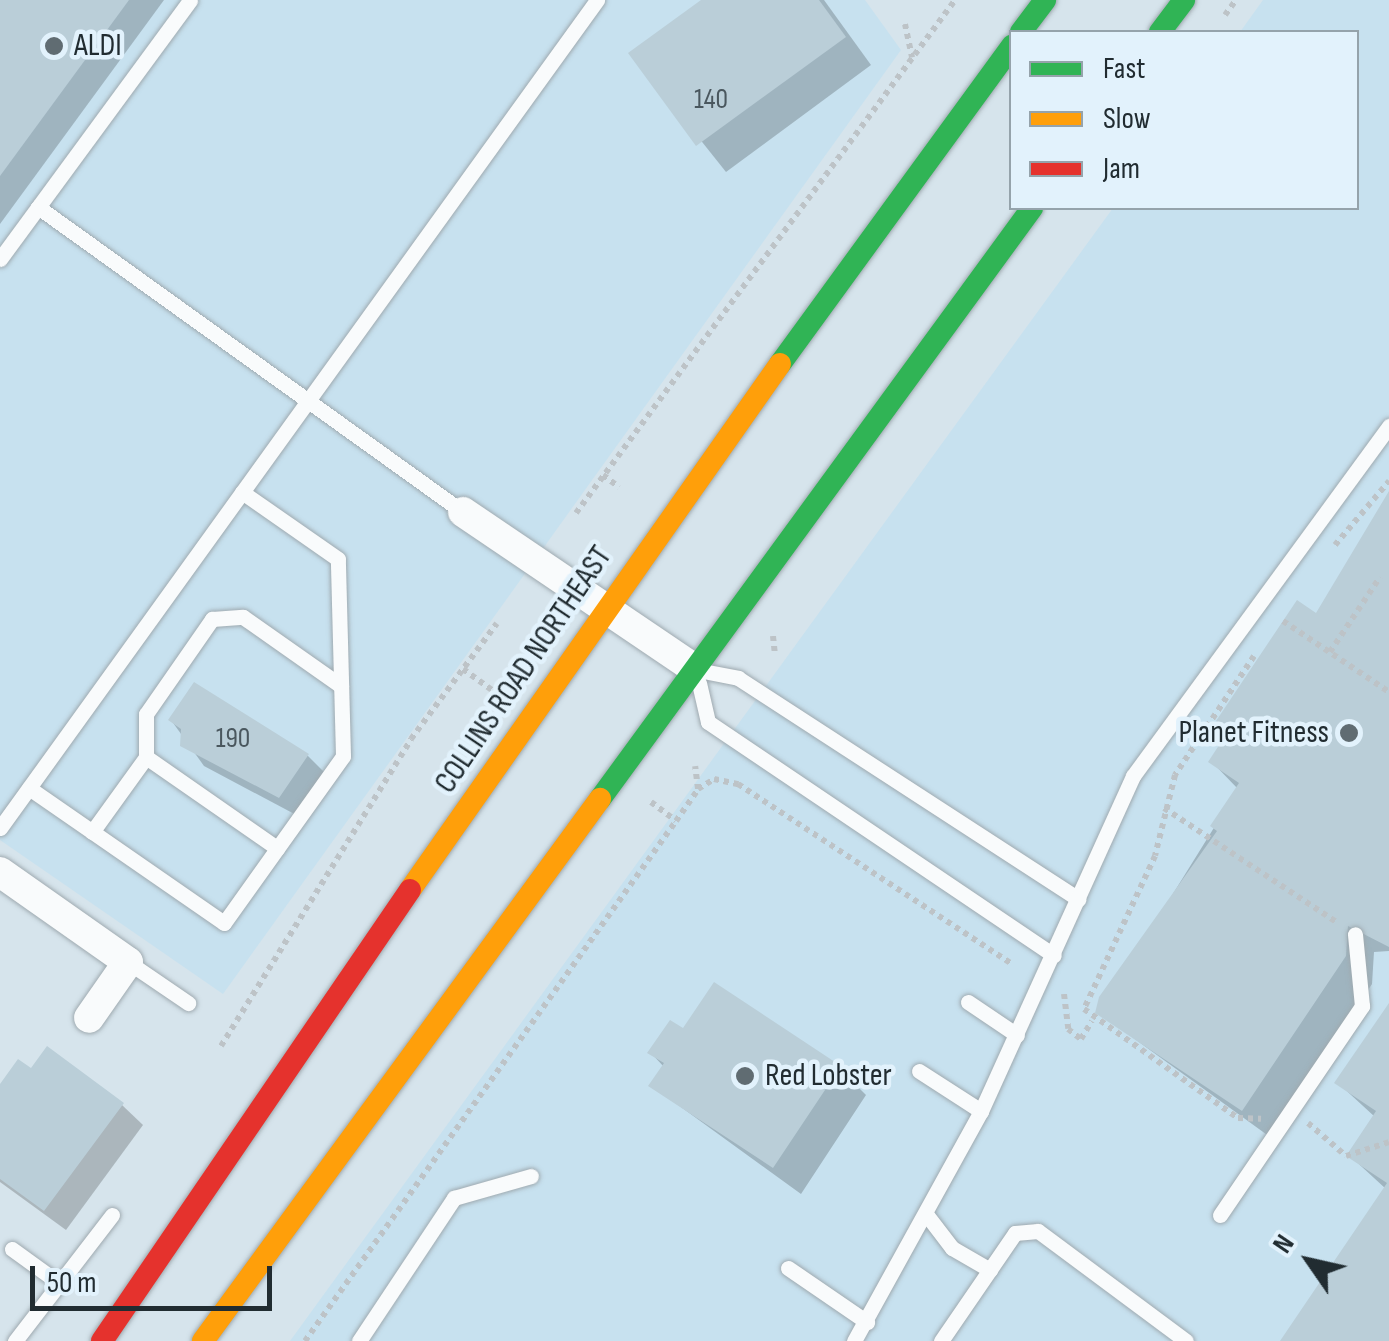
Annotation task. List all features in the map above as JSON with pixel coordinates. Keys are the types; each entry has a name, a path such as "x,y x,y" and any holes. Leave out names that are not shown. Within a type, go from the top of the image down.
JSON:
{"highway":[{"path":"1022,30 1044,0"},
{"path":"1162,30 1184,0"},
{"name":"COLLINS ROAD NORTHEAST","path":"102,1341 604,606 1009,50"},
{"path":"203,1341 1031,210"}],"street":[{"path":"463,512 695,669"},
{"path":"0,872 128,962 89,1018"}],"lane":[{"path":"0,259 190,0"},
{"path":"0,828 597,0"},
{"path":"38,207 311,397 463,512"},
{"path":"854,1341 981,1111 1133,776 1389,426"},
{"path":"29,788 224,923 344,756 338,559 242,492"},
{"path":"92,832 146,757 146,714 212,619 243,617 341,686"},
{"path":"1054,955 708,722 695,669 738,678 1078,899"},
{"path":"146,757 277,848"},
{"path":"1220,1215 1362,1006 1355,934"},
{"path":"128,962 188,1003"},
{"path":"968,1002 1017,1035"},
{"path":"919,1071 981,1111"},
{"path":"358,1341 454,1198 531,1176"},
{"path":"926,1214 952,1248 990,1270"},
{"path":"15,1341 112,1215"},
{"path":"940,1341 1015,1233 1038,1231 1186,1341"},
{"path":"12,1249 59,1284"},
{"path":"788,1268 866,1322"}],"path":[{"path":"576,512 954,0"},
{"path":"905,24 912,58"},
{"path":"604,475 619,487"},
{"path":"1330,552 1389,482"},
{"path":"1330,652 1380,576"},
{"path":"1272,631 1283,618 1389,692"},
{"path":"222,1046 463,669 497,623"},
{"path":"1260,647 1175,775 1155,856 1084,1009 1092,1021 1238,1118 1311,1123 1346,1156 1389,1142"},
{"path":"463,669 493,691"},
{"path":"695,766 698,789"},
{"path":"305,1341 698,789 714,779 738,784 1010,962"},
{"path":"650,801 676,821"},
{"path":"1164,808 1355,934"},
{"path":"1064,994 1068,1029 1081,1039 1092,1021"}],"shaded area":[{"path":"0,0 865,0 901,50 223,994 0,840"},
{"path":"1263,0 1389,0 1389,1341 290,1341 1112,210 1359,210 1359,30 1241,30"}],"building":[{"path":"0,0 129,0 0,176"},
{"path":"701,0 819,0 846,37 696,146 628,53"},
{"path":"1389,491 1389,947 1348,926 1346,956 1242,1111 1095,1013 1099,997 1217,831 1210,826 1239,783 1208,762 1229,730 1216,721 1297,600 1316,613"},
{"path":"194,682 309,754 279,798 180,746 181,729 168,720"},
{"name":"Red Lobster","path":"714,982 841,1066 773,1168 648,1086 664,1063 647,1053 670,1020 683,1028"},
{"path":"1389,1003 1389,1341 1280,1341 1387,1183 1346,1156 1376,1111 1334,1083"},
{"path":"47,1046 124,1103 44,1211 0,1179 0,1084 18,1059 31,1068"}],"traffic: fast":[{"path":"1022,30 1045,0"},
{"path":"1162,30 1184,0"},
{"path":"780,364 1009,50"},
{"path":"600,799 1031,210"}],"traffic: slow":[{"path":"410,890 780,364"},
{"path":"203,1341 600,799"}],"traffic: jam":[{"path":"102,1341 410,890"}],"place":[{"name":"ALDI","path":"54,46"},
{"name":"Planet Fitness","path":"1349,733"},
{"name":"Red Lobster","path":"745,1076"}]}
